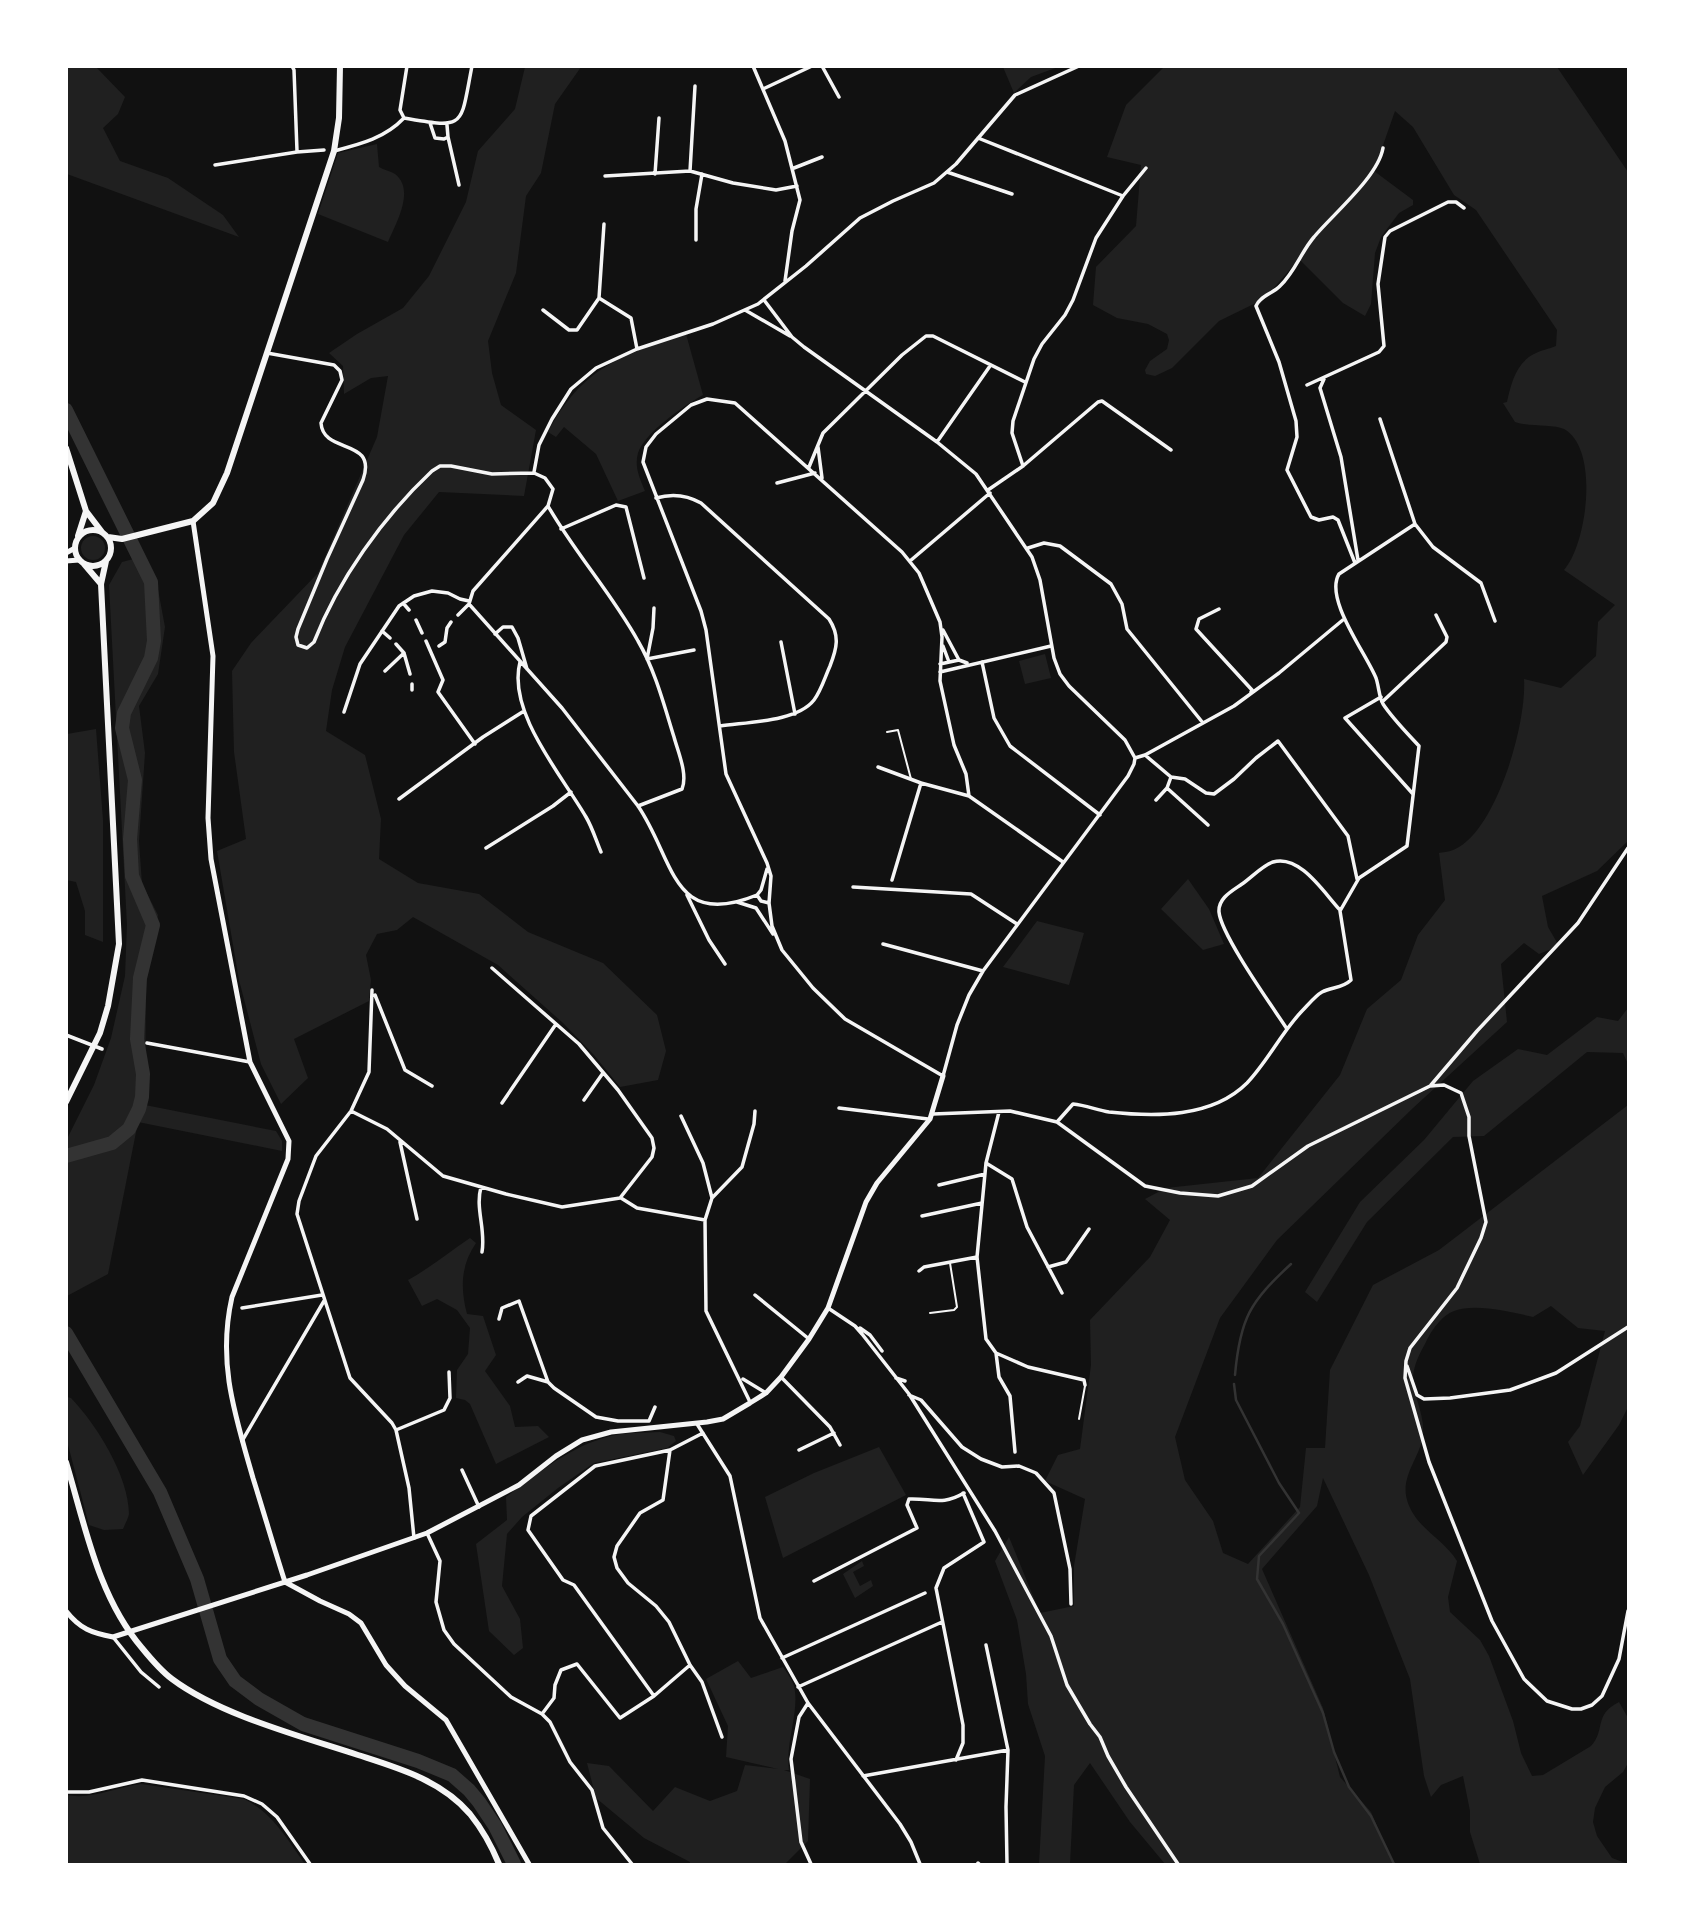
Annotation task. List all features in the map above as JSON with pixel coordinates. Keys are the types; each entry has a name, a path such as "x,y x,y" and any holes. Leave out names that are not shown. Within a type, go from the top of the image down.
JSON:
{"main road":[{"path":"66,1102 100,1033 108,1006 119,943 101,584 106,561 111,547 122,539 193,521 213,503 227,473 334,151 339,118 340,66"},
{"path":"66,448 86,511 111,547"},
{"path":"86,511 75,548 81,561 101,584"},
{"path":"77,539 85,531 122,539"},
{"path":"81,561 94,566 106,561"},
{"path":"66,1462 96,1563 118,1613 141,1647 170,1678 219,1708 407,1770 441,1789 469,1813 499,1864"}],"street":[{"path":"292,66 297,152"},
{"path":"404,118 400,110 407,66"},
{"path":"334,151 380,137 404,118 430,123 455,122 463,114 472,66"},
{"path":"753,66 785,141 800,200 784,283"},
{"path":"763,89 812,66"},
{"path":"822,66 839,97"},
{"path":"534,473 542,436 571,389 596,368 637,349 713,324 764,300 860,218 934,183 947,172 1015,95 1079,66"},
{"path":"691,171 695,86"},
{"path":"655,174 659,118"},
{"path":"430,123 435,138 448,137"},
{"path":"447,124 459,185"},
{"path":"978,138 1123,196"},
{"path":"1357,561 1338,520 1333,517 1319,520 1311,517 1287,470 1297,437 1296,421 1279,362 1256,306 1258,300 1280,287 1314,236 1356,192 1382,157 1383,148"},
{"path":"215,165 324,150"},
{"path":"794,168 822,157"},
{"path":"1023,466 1012,433 1025,383 1042,344 1065,315 1096,238 1123,196 1146,168"},
{"path":"605,176 691,171 733,183 776,190 797,186"},
{"path":"947,172 1012,194"},
{"path":"696,240 696,208 702,174"},
{"path":"1307,385 1379,352 1384,346 1378,284 1385,237 1390,231 1448,202 1456,202 1464,208"},
{"path":"543,310 569,330 577,330 599,298 604,224"},
{"path":"599,298 631,318 637,349"},
{"path":"764,300 792,337"},
{"path":"518,1382 527,1376 548,1382 596,1417 649,1425 698,1424 723,1419 766,1392 781,1377 828,1308 866,1202 877,1183 932,1116 960,1017 969,995 1017,924 1132,770 1135,758 1125,740 1060,674 1051,646 1040,580 1028,548 976,474 962,460 792,337 745,310"},
{"path":"809,467 823,433 926,336 933,336 1025,383"},
{"path":"265,352 334,365 340,371 342,380 321,423 321,430 325,436 358,453 366,461 363,480 302,619 296,637 298,645 307,648 314,642 338,587 366,547 432,471 440,466 451,466 492,474 534,473 545,478 553,489 548,506 473,591 469,603 458,615"},
{"path":"937,442 990,366"},
{"path":"1327,376 1320,388 1341,457 1357,561"},
{"path":"775,935 769,903 771,876 726,774 706,630 643,462 646,447 656,434 691,405 707,399 735,403 911,561 959,660"},
{"path":"911,561 989,491 1023,466 1098,402 1102,401 1171,450"},
{"path":"1381,419 1415,524 1433,547 1481,583 1494,621"},
{"path":"818,443 822,480"},
{"path":"777,483 815,473"},
{"path":"656,498 684,496 701,503 829,619 837,634 836,650 815,700 806,708 795,714 719,726"},
{"path":"561,529 616,505 626,508 644,578"},
{"path":"548,506 639,641 680,755 684,784 678,792 638,806"},
{"path":"193,521 213,656 208,818 211,859 250,1062 290,1148 288,1159 232,1297 227,1319 227,1376 235,1418 285,1582 349,1614 361,1623 386,1665 405,1686 446,1720 529,1864"},
{"path":"1340,911 1357,880 1407,846 1419,746 1382,702 1376,678 1344,619 1335,580 1357,561 1415,524"},
{"path":"1028,548 1044,543 1060,546 1111,584 1119,595 1127,629 1203,723"},
{"path":"66,553 75,548"},
{"path":"66,561 81,561"},
{"path":"344,712 360,664 393,611 403,603 432,591 448,593 469,603 562,708 649,822 680,886 694,900 714,905 757,895 768,867"},
{"path":"403,603 409,610"},
{"path":"646,659 653,628 654,608"},
{"path":"1219,609 1199,619 1196,629 1252,690 1250,694"},
{"path":"1382,702 1446,642 1447,637 1436,615"},
{"path":"1135,758 1234,706 1344,619"},
{"path":"416,620 422,633"},
{"path":"439,646 444,642 451,622"},
{"path":"941,625 943,653 940,681 954,745 966,774 969,796"},
{"path":"495,634 503,627 512,627 519,638 527,671"},
{"path":"382,631 390,638"},
{"path":"426,641 443,680 438,692 475,744"},
{"path":"781,642 795,714"},
{"path":"396,644 404,653 410,674"},
{"path":"940,672 1051,646"},
{"path":"646,659 694,650"},
{"path":"385,671 404,653"},
{"path":"943,653 954,668"},
{"path":"940,664 959,660 973,664"},
{"path":"520,662 517,687 524,711 588,820 601,852"},
{"path":"982,662 994,718 1010,746 1100,815"},
{"path":"1381,697 1345,718 1413,794"},
{"path":"399,799 524,711"},
{"path":"1145,755 1171,777 1185,779 1206,793 1214,794 1278,741 1348,836 1357,880"},
{"path":"878,767 921,783 969,796 1063,862"},
{"path":"1156,800 1167,788 1171,777"},
{"path":"892,880 921,783"},
{"path":"1167,788 1208,825"},
{"path":"486,848 571,792"},
{"path":"839,1108 932,1116 1010,1111 1057,1122 1145,1186 1180,1193 1218,1196 1252,1186 1308,1146 1430,1086 1477,1031 1578,923 1629,848"},
{"path":"1057,1122 1073,1104 1108,1112 1156,1114 1190,1112 1221,1102 1246,1084 1287,1029 1320,993 1341,987 1351,980 1340,911 1301,869 1288,862 1272,862 1223,898 1219,909 1221,921 1251,975 1287,1029"},
{"path":"853,887 971,894 1017,924"},
{"path":"686,893 709,940 725,964"},
{"path":"757,895 761,901 769,903"},
{"path":"756,908 761,901"},
{"path":"735,902 756,908 795,968 845,1019 943,1076"},
{"path":"883,944 983,971"},
{"path":"492,968 579,1044 652,1138 652,1157 620,1198"},
{"path":"414,1538 410,1488 396,1430 393,1423 350,1378 297,1207 316,1156 351,1111 369,1072 372,990 405,1070 432,1086"},
{"path":"502,1104 556,1024"},
{"path":"66,1035 102,1049"},
{"path":"146,1043 250,1062"},
{"path":"584,1100 603,1073"},
{"path":"1430,1086 1453,1087 1461,1093 1465,1101 1486,1222 1457,1288 1410,1348 1406,1361 1405,1378 1429,1462 1492,1621 1524,1679 1547,1701 1572,1709 1592,1705 1609,1684 1619,1659 1629,1611"},
{"path":"351,1111 387,1129 437,1172 481,1187 562,1207 620,1198 637,1208 705,1220"},
{"path":"750,1403 705,1306 705,1220 712,1198 742,1167 755,1111"},
{"path":"999,1112 986,1163 977,1257 986,1339 996,1353 999,1377 1010,1395 1015,1451"},
{"path":"681,1116 703,1163 712,1198"},
{"path":"399,1140 410,1177 417,1219"},
{"path":"986,1163 1012,1179 1027,1227 1062,1293"},
{"path":"939,1185 985,1174"},
{"path":"481,1187 478,1200 484,1233 482,1252"},
{"path":"922,1216 982,1203"},
{"path":"1048,1267 1066,1262 1089,1229"},
{"path":"919,1271 925,1267 977,1257"},
{"path":"242,1308 322,1294"},
{"path":"755,1295 809,1339"},
{"path":"242,1441 324,1301"},
{"path":"499,1319 502,1308 519,1301 548,1382"},
{"path":"828,1308 870,1335 882,1351"},
{"path":"855,1326 909,1394 995,1531 1051,1636 1067,1685 1100,1737 1126,1787 1178,1864"},
{"path":"1406,1361 1418,1395 1424,1399 1510,1390 1556,1373 1629,1327"},
{"path":"996,1353 1028,1367 1084,1380 1085,1385"},
{"path":"396,1430 444,1410 450,1398 449,1372"},
{"path":"738,1375 766,1392"},
{"path":"781,1377 834,1433 840,1445"},
{"path":"896,1378 905,1381"},
{"path":"909,1394 921,1400 962,1447 981,1459 1002,1467 1019,1466 1036,1473 1054,1493 1070,1569 1071,1604"},
{"path":"649,1425 655,1407"},
{"path":"698,1424 730,1476 760,1618 808,1703 900,1824 920,1864"},
{"path":"66,1611 81,1628 91,1633 113,1637 215,1605 414,1538 519,1485 582,1440 649,1425"},
{"path":"654,1696 575,1585 563,1580 528,1530 531,1516 595,1466 670,1450 703,1433"},
{"path":"799,1450 834,1433"},
{"path":"670,1450 663,1500 640,1513 617,1546 614,1557 617,1568 628,1583 656,1606 669,1622 702,1682 722,1737"},
{"path":"462,1471 479,1507"},
{"path":"814,1581 917,1528 907,1505 909,1499 936,1502 951,1500 968,1490"},
{"path":"956,1760 963,1743 963,1724 936,1588 944,1568 984,1542 963,1493"},
{"path":"427,1532 440,1561 436,1602 444,1630 454,1644 511,1697 542,1714 550,1722 570,1762 592,1790 603,1828 632,1864"},
{"path":"782,1658 925,1593"},
{"path":"798,1687 942,1622"},
{"path":"113,1637 141,1672 159,1687"},
{"path":"986,1645 1008,1749 1007,1864"},
{"path":"542,1714 554,1698 555,1685 561,1670 577,1664 620,1718 654,1696 691,1665"},
{"path":"808,1703 799,1717 791,1759 802,1842 811,1864"},
{"path":"863,1776 1008,1749"},
{"path":"66,1791 89,1792 142,1780 244,1796 262,1804 277,1818 310,1864"}],"lane":[{"path":"887,732 898,730 912,780"},
{"path":"930,1313 954,1310 957,1307 950,1263"},
{"path":"1079,1419 1085,1385"}],"shaded area":[{"path":"1003,66 1058,67 1031,77 1014,93"},
{"path":"66,67 96,67 125,97 118,114 103,128 120,161 168,178 223,215 239,237 67,174"},
{"path":"525,67 581,67 555,104 541,173 526,196 516,273 488,341 492,373 501,405 536,430 524,496 439,492 404,535 345,647 332,690 326,731 365,755 381,819 379,859 418,883 479,894 528,932 603,963 657,1015 666,1051 658,1080 620,1087 563,1023 498,965 413,917 397,930 377,934 366,955 371,980 369,1001 294,1039 308,1078 281,1104 261,1064 239,980 217,851 246,839 234,752 232,671 251,643 318,573 377,437 388,376 371,378 344,394 343,366 329,353 403,308 429,276 466,202 478,151 515,109"},
{"path":"1164,67 1557,67 1628,172 1628,841 1597,871 1542,896 1548,927 1559,946 1539,954 1524,943 1501,964 1507,1022 1413,1108 1277,1240 1220,1318 1175,1437 1185,1480 1213,1521 1223,1553 1248,1564 1300,1507 1306,1448 1325,1448 1330,1370 1373,1285 1439,1250 1628,1105 1628,1407 1619,1425 1583,1475 1568,1442 1580,1426 1605,1331 1578,1328 1551,1306 1533,1317 1483,1308 1454,1311 1434,1328 1415,1368 1413,1377 1423,1434 1408,1474 1406,1491 1407,1500 1416,1518 1457,1561 1448,1597 1450,1612 1480,1640 1489,1656 1513,1721 1521,1753 1532,1776 1543,1775 1591,1746 1606,1712 1619,1702 1628,1718 1627,1765 1623,1772 1605,1787 1595,1808 1593,1822 1597,1836 1612,1858 1628,1864 1480,1864 1470,1832 1470,1811 1463,1776 1441,1785 1431,1797 1424,1776 1410,1679 1369,1575 1323,1478 1317,1506 1262,1569 1323,1708 1340,1777 1371,1812 1393,1864 1165,1864 1130,1822 1090,1763 1074,1785 1070,1864 1039,1864 1045,1756 1028,1704 1017,1620 995,1561 1009,1537 1040,1613 1074,1606 1074,1566 1085,1499 1045,1481 1058,1455 1080,1449 1091,1365 1090,1320 1150,1257 1170,1220 1145,1199 1166,1188 1258,1178 1340,1075 1367,1009 1401,980 1418,935 1445,900 1439,853 1457,848 1473,835 1497,795 1521,720 1524,679 1561,688 1596,656 1598,622 1615,605 1564,570 1579,540 1586,497 1586,476 1575,440 1559,427 1515,422 1503,403 1507,402 1513,381 1523,363 1537,353 1556,346 1557,330 1476,210 1454,195 1413,127 1395,111 1374,171 1413,200 1413,205 1399,213 1381,237 1375,253 1371,304 1365,316 1343,303 1299,259 1264,299 1219,321 1172,368 1155,376 1146,374 1145,370 1150,361 1167,349 1167,334 1148,324 1117,318 1093,305 1096,267 1136,226 1141,165 1107,157 1126,105"},
{"path":"377,144 379,167 395,174 404,189 402,208 388,242 318,214 338,153"},
{"path":"686,334 703,395 676,412 649,436 637,458 638,473 645,491 618,501 596,454 564,427 556,437 548,432 561,410 589,378 623,357"},
{"path":"93,536 102,539 105,548 102,557 93,560 84,557 81,548 84,539"},
{"path":"145,556 157,584 165,627 158,674 139,706 145,753 139,841 142,884 158,915 146,974 145,1105 276,1131 282,1141 282,1151 138,1122 108,1274 67,1296 67,1139 94,1085 111,1038 125,976 127,925 109,585 122,562"},
{"path":"1045,654 1051,678 1025,684 1019,661"},
{"path":"96,729 103,820 103,942 85,935 85,911 76,882 66,880 67,734"},
{"path":"1188,879 1209,909 1224,944 1203,950 1161,909"},
{"path":"1037,921 1084,933 1069,985 1003,967"},
{"path":"1628,1008 1628,1064 1623,1053 1587,1052 1484,1136 1453,1137 1367,1222 1317,1302 1305,1292 1360,1202 1424,1140 1473,1081 1518,1049 1547,1055 1597,1017 1618,1021"},
{"path":"470,1238 476,1243 465,1268 463,1295 467,1314 483,1316 496,1355 485,1371 510,1406 515,1427 538,1426 549,1437 496,1464 470,1404 456,1398 457,1370 468,1354 470,1328 457,1310 437,1299 422,1306 408,1280"},
{"path":"67,1397 71,1398 91,1422 117,1467 128,1499 129,1514 123,1529 104,1530 89,1525 67,1441"},
{"path":"660,1432 674,1436 676,1441 667,1448 594,1463 522,1517 507,1534 502,1586 520,1619 523,1648 514,1655 489,1631 476,1544 507,1520 506,1497 582,1446 617,1435"},
{"path":"879,1447 906,1495 783,1558 765,1497 814,1473"},
{"path":"862,1561 864,1566 853,1572 860,1586 871,1580 873,1586 855,1598 843,1574"},
{"path":"738,1661 751,1678 783,1667 793,1683 795,1706 789,1770 784,1770 810,1779 808,1841 785,1864 690,1864 644,1838 596,1798 587,1763 609,1766 653,1811 675,1787 710,1801 737,1791 745,1765 778,1769 726,1757 728,1726 706,1679"},
{"path":"141,1784 244,1799 271,1819 305,1864 67,1864 66,1795 95,1795"}],"waterway":[{"path":"66,410 151,582 154,641 151,658 124,713 122,728 135,780 130,839 132,876 153,925 140,978 137,1039 143,1074 142,1097 129,1129 112,1143 66,1156"},
{"path":"1235,1375 1240,1339 1250,1312 1266,1289 1291,1264"},
{"path":"66,1333 160,1492 197,1579 220,1659 235,1681 259,1699 303,1724 418,1761 452,1775 479,1802 495,1826 514,1864"},
{"path":"1234,1384 1236,1400 1279,1483 1299,1513 1259,1556 1257,1579 1283,1624 1323,1713 1334,1752 1349,1787 1371,1816 1394,1864"}]}
